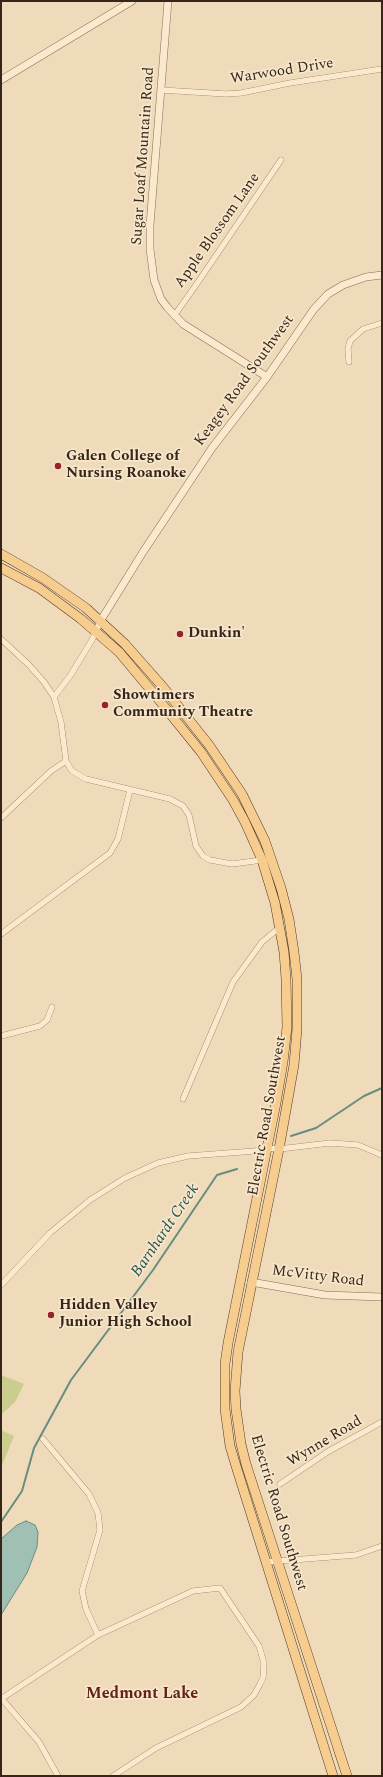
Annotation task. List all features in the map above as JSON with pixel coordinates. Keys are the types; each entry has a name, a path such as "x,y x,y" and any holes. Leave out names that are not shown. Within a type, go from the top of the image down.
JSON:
{"main road":[{"name":"Electric Road Southwest","path":"1,554 50,582 86,608 101,620 153,675 225,767 254,817 277,872 291,927 297,979 298,1007 294,1065 279,1149 238,1352 235,1391 236,1409 246,1464 347,1776"},
{"name":"Electric Road Southwest","path":"1,568 39,588 64,606 96,631 131,666 201,752 233,800 245,822 262,860 274,903 286,979 286,1028 283,1062 228,1343 224,1390 230,1446 333,1776"}],"street":[{"path":"1,80 132,1"},
{"name":"Sugar Loaf Mountain Road","path":"168,1 150,225 150,249 157,289 166,307 174,316 200,335 267,377"},
{"name":"Warwood Drive","path":"161,90 226,94 241,93 290,83 382,69"},
{"name":"Apple Blossom Lane","path":"174,316 281,160"},
{"name":"Keagey Road Southwest","path":"54,697 62,688 101,620 143,552 212,448 267,377 314,309 328,294 343,285 353,281 382,275"},
{"path":"349,362 348,349 350,341 363,329 382,323"},
{"path":"1,639 29,665 47,685 54,697 61,722 66,762 72,771 78,776 170,799 183,806 190,818 196,846 203,856 210,860 232,864 262,860"},
{"path":"1,818 51,771 66,762"},
{"path":"1,934 110,853 118,839 130,790"},
{"path":"183,1099 233,982 262,942 279,928"},
{"path":"1,1036 40,1026 46,1020 52,1006"},
{"path":"1,1285 63,1222 90,1200 125,1178 150,1166 175,1158 188,1156 255,1151 266,1148 279,1149 330,1143 358,1145 382,1155"},
{"name":"McVitty Road","path":"251,1282 325,1295 382,1297"},
{"name":"Wynne Road","path":"280,1484 329,1451 382,1422"},
{"path":"43,1439 89,1494 98,1513 100,1521 99,1536 87,1570 82,1591 86,1609 98,1635"},
{"path":"266,1562 356,1555 382,1546"},
{"path":"58,1776 38,1742 2,1699 98,1635 193,1591 220,1588 229,1604 259,1646 264,1663 263,1678 260,1684 254,1694 241,1706 156,1748 113,1776"}],"green space":[{"path":"1,1375 24,1384 15,1402 1,1415"},
{"path":"1,1430 14,1436 1,1468"}],"shaded area":[{"path":"26,1521 35,1525 38,1532 37,1547 27,1573 1,1615 1,1539 17,1525"}],"waterway":[{"name":"Barnhardt Creek","path":"291,1136 316,1128 364,1096 382,1088"},
{"name":"Barnhardt Creek","path":"1,1522 22,1491 34,1448 71,1380 153,1270 217,1175 237,1169"}],"place":[{"name":"Galen College of Nursing Roanoke","path":"58,466"},
{"name":"Dunkin'","path":"180,634"},
{"name":"Showtimers Community Theatre","path":"105,705"},
{"name":"Hidden Valley Junior High School","path":"51,1315"}],"district":[{"name":"Medmont Lake","path":"142,1695"}]}
